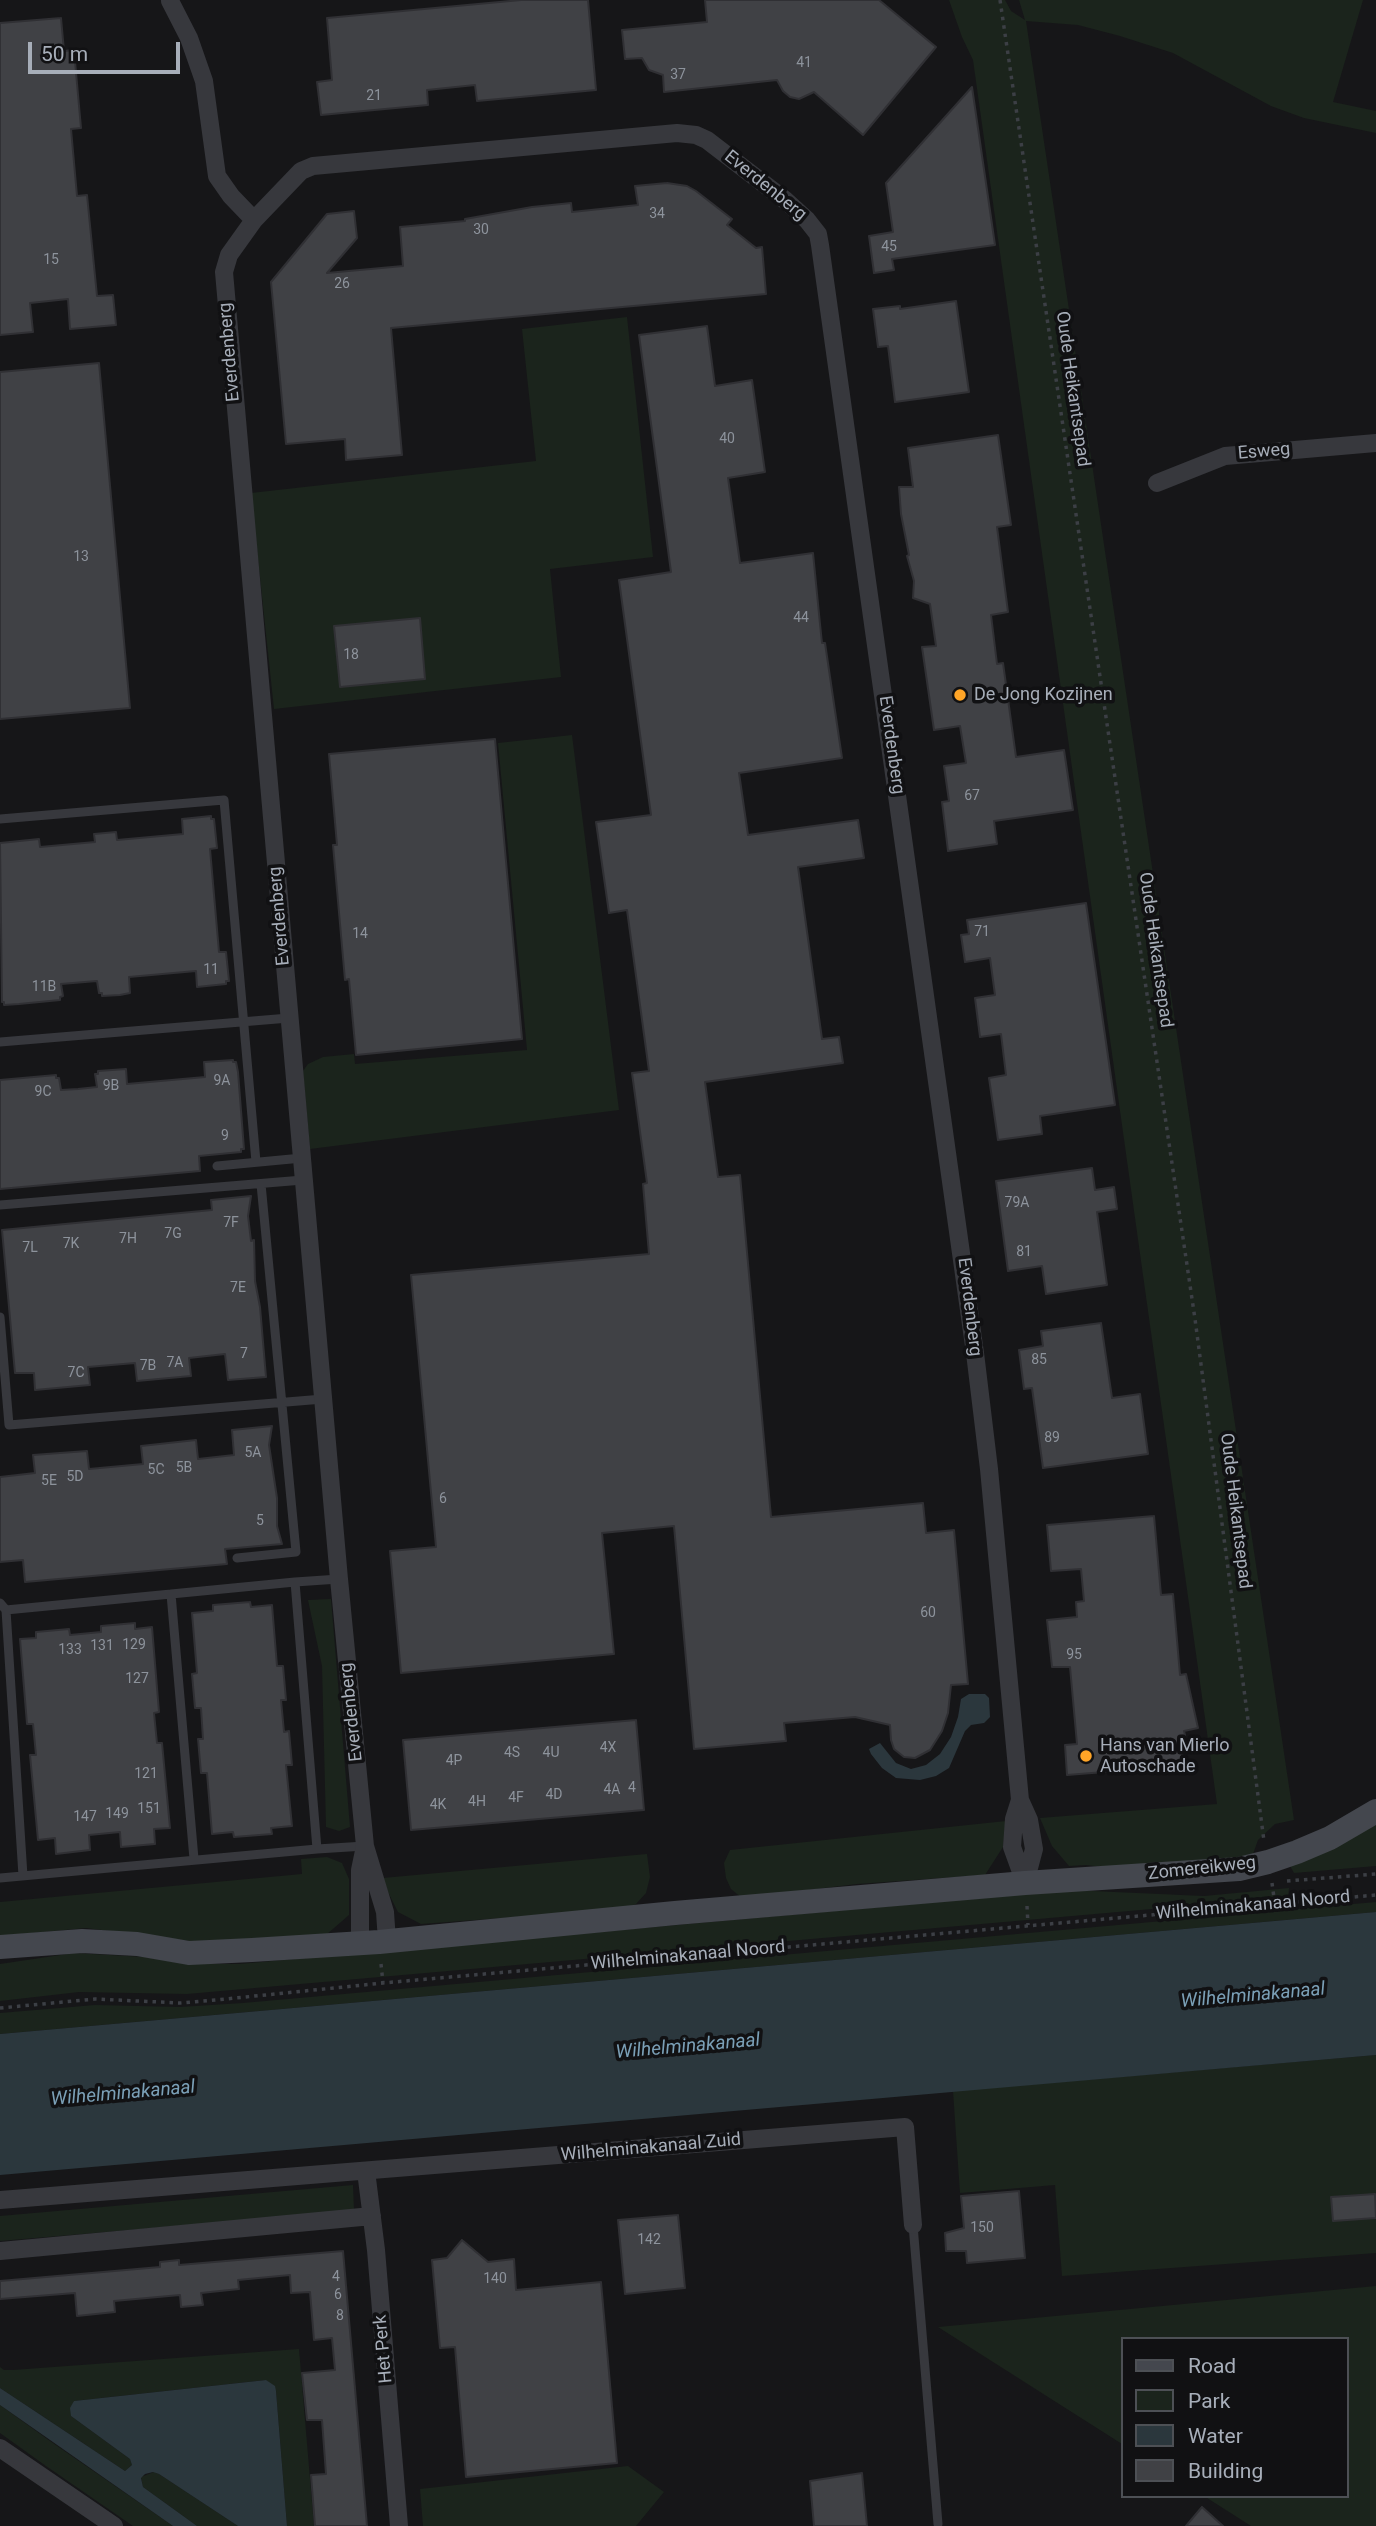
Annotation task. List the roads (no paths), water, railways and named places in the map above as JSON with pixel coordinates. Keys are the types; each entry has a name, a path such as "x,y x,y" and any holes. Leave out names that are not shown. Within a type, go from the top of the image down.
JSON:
{"street":[{"path":"170,1 189,38 204,81 217,176 231,196 254,220"},
{"name":"Everdenberg","path":"387,1941 384,1912 365,1846 303,1180 224,272 229,255 254,220 301,171 313,166 677,133 696,135 707,140 785,200 818,234 975,1353 989,1469 1020,1800 1014,1819 1012,1847 1025,1883"},
{"name":"Esweg","path":"1157,483 1226,456 1376,443"},
{"name":"Zomereikweg","path":"1025,1883 1239,1869 1268,1863 1329,1838 1376,1811"},
{"name":"Everdenberg","path":"360,1943 360,1870 365,1846"},
{"path":"0,1947 82,1941 137,1944 189,1953 360,1943 1025,1883"},
{"name":"Wilhelminakanaal Zuid","path":"0,2200 905,2127 913,2225"},
{"name":"Het Perk","path":"366,2172 399,2526"},
{"path":"0,2251 372,2216"},
{"path":"0,2448 114,2526"}],"lane":[{"path":"0,820 224,800 256,1162"},
{"path":"0,1042 289,1018"},
{"path":"217,1166 302,1158"},
{"path":"0,1205 303,1180"},
{"path":"237,1558 296,1552 261,1184"},
{"path":"0,1317 9,1425 323,1399"},
{"path":"23,1876 3,1606 339,1579"},
{"path":"295,1582 317,1849"},
{"path":"171,1594 194,1859"},
{"path":"0,1878 365,1846"},
{"name":"Wilhelminakanaal Zuid","path":"913,2225 938,2524"}],"water":[{"path":"969,1694 985,1694 989,1698 990,1717 984,1723 971,1725 965,1731 949,1768 936,1776 920,1780 896,1778 882,1768 871,1754 869,1749 880,1743 896,1763 911,1769 926,1765 940,1754 951,1737 961,1699"},
{"name":"Wilhelminakanaal","path":"1376,1912 1376,2055 0,2175 0,2034"},
{"path":"266,2380 275,2386 276,2391 287,2526 238,2526 159,2474 145,2474 141,2478 143,2487 197,2526 173,2526 0,2405 0,2388 125,2471 132,2465 130,2459 71,2416 70,2408 74,2401"}],"place":[{"name":"De Jong Kozijnen","path":"960,695"},
{"name":"Hans van Mierlo Autoschade","path":"1086,1756"}]}
